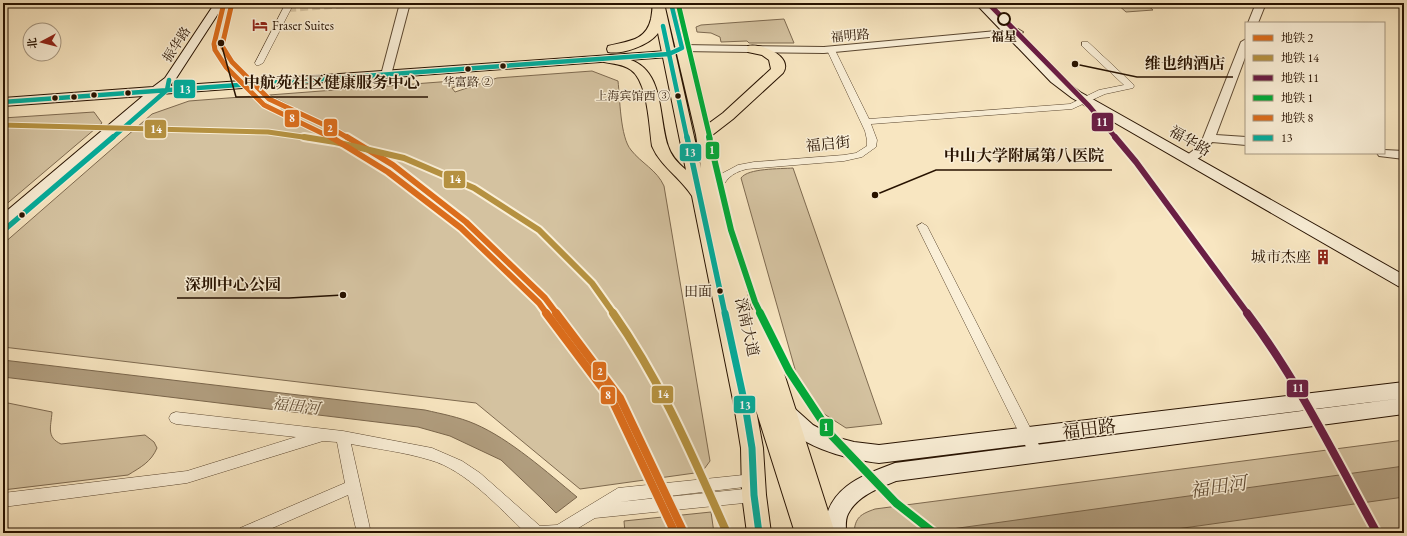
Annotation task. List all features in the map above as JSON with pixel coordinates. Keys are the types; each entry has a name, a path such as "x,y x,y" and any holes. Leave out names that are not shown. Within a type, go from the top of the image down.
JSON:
{"main road":[{"name":"振华路","path":"164,87 220,3"},
{"path":"650,87 673,49 671,3"},
{"name":"福华路","path":"980,3 1014,33"},
{"name":"福华路","path":"988,3 1055,79 1404,282"},
{"path":"611,54 649,36 655,27 659,6"},
{"path":"659,6 673,49"},
{"path":"3,91 164,87 673,49"},
{"name":"深南大道","path":"673,49 703,135 706,193 740,299 762,394 807,533"},
{"name":"深南大道","path":"673,49 706,193 745,405 752,448 753,488 759,533"},
{"path":"703,135 728,116 778,70 779,65 774,57 765,52 753,49"},
{"path":"611,54 639,69 646,77 650,87 662,152 671,166 706,193"},
{"path":"3,102 113,94 164,87"},
{"path":"3,222 164,87"},
{"path":"3,231 164,87"},
{"path":"113,94 122,95 131,100 132,109 129,115"},
{"name":"福华路","path":"1191,158 1404,273"},
{"path":"740,299 759,330 823,533"},
{"name":"福田路","path":"835,533 836,519 843,502 861,488 895,472 1032,445 1404,390"},
{"name":"福田路","path":"786,413 803,430 848,450 865,453 895,453 1032,445 1404,406"}],"street":[{"path":"259,63 290,3"},
{"path":"387,70 405,3"},
{"path":"1253,22 1261,3"},
{"name":"福明路","path":"673,49 831,50 1014,33"},
{"path":"866,122 1072,106 1108,90 1130,86 1085,44"},
{"path":"1191,158 1201,150 1209,138 1245,45"},
{"name":"福启街","path":"706,193 725,175 744,166 844,158 859,155 868,150 872,143 872,135 831,50"},
{"path":"1209,138 1245,141"},
{"path":"1385,153 1404,155"},
{"path":"922,226 1032,445"},
{"path":"176,418 343,437 432,454 457,465 475,477 537,533 558,533 618,495 753,488"},
{"path":"3,500 187,477 324,435"},
{"path":"343,437 364,533"},
{"path":"245,533 269,528 353,486"},
{"path":"592,511 753,488"}],"shaded area":[{"path":"1116,3 1145,3 1153,10 1126,12"},
{"path":"784,19 794,43 749,43 747,41 721,42 720,37 711,33 697,32 696,27 701,25"},
{"path":"592,71 618,81 620,107 627,144 635,155 657,175 664,186 710,461 702,472 580,489 476,403 3,347 3,244 152,114 189,101 254,96 279,110 289,105 269,95 479,79 452,88 455,92 497,78"},
{"path":"94,112 102,123 3,207 3,118"},
{"path":"793,168 882,424 846,428 804,401 741,178 750,172"},
{"path":"3,402 52,412 50,427 51,435 61,444 145,435 154,442 157,448 149,461 128,475 3,490"},
{"path":"1404,440 1404,533 854,533 857,520 862,515 875,509"},
{"path":"711,512 714,533 625,533 624,521"}],"water":[{"name":"福田河","path":"3,360 425,410 444,414 463,419 502,438 541,467 577,497 556,513 501,460 450,436 418,427 3,377"},
{"path":"1404,466 1404,497 1148,533 923,533"}],"tunnel":[{"path":"288,8 361,3"}],"metro line":[{"name":"8","path":"224,3 214,44 215,50 226,67 264,105 327,135 388,172 461,228 539,303 613,402 675,533"},
{"name":"2","path":"232,3 222,46 232,62 269,99 331,128 393,165 466,222 545,298 620,398 684,533"},
{"name":"1","path":"678,3 731,230 755,302 789,371 832,436 896,503 934,533"},
{"name":"11","path":"988,3 1089,106 1136,162 1263,334 1302,395 1377,533"},
{"name":"14","path":"3,125 268,132 335,142 404,158 474,188 539,230 592,283 634,342 677,420 727,533"}],"transit line":[{"name":"13","path":"3,102 669,54 682,48 671,3"},
{"name":"13","path":"663,26 745,405 752,448 754,495 759,533"},
{"name":"13","path":"3,231 152,104 167,90 169,80"}],"place":[{"name":"福星","path":"1004,19"},
{"name":"Fraser Suites","path":"260,25"},
{"name":"中航苑社区健康服务中心","path":"221,43"},
{"name":"维也纳酒店","path":"1075,64"},
{"name":"华富路 ②","path":"468,69"},
{"name":"上海宾馆西 ③","path":"678,96"},
{"name":"中山大学附属第八医院","path":"875,195"},
{"name":"城市杰座","path":"1323,257"},
{"name":"田面","path":"720,291"},
{"name":"深圳中心公园","path":"343,295"}]}
